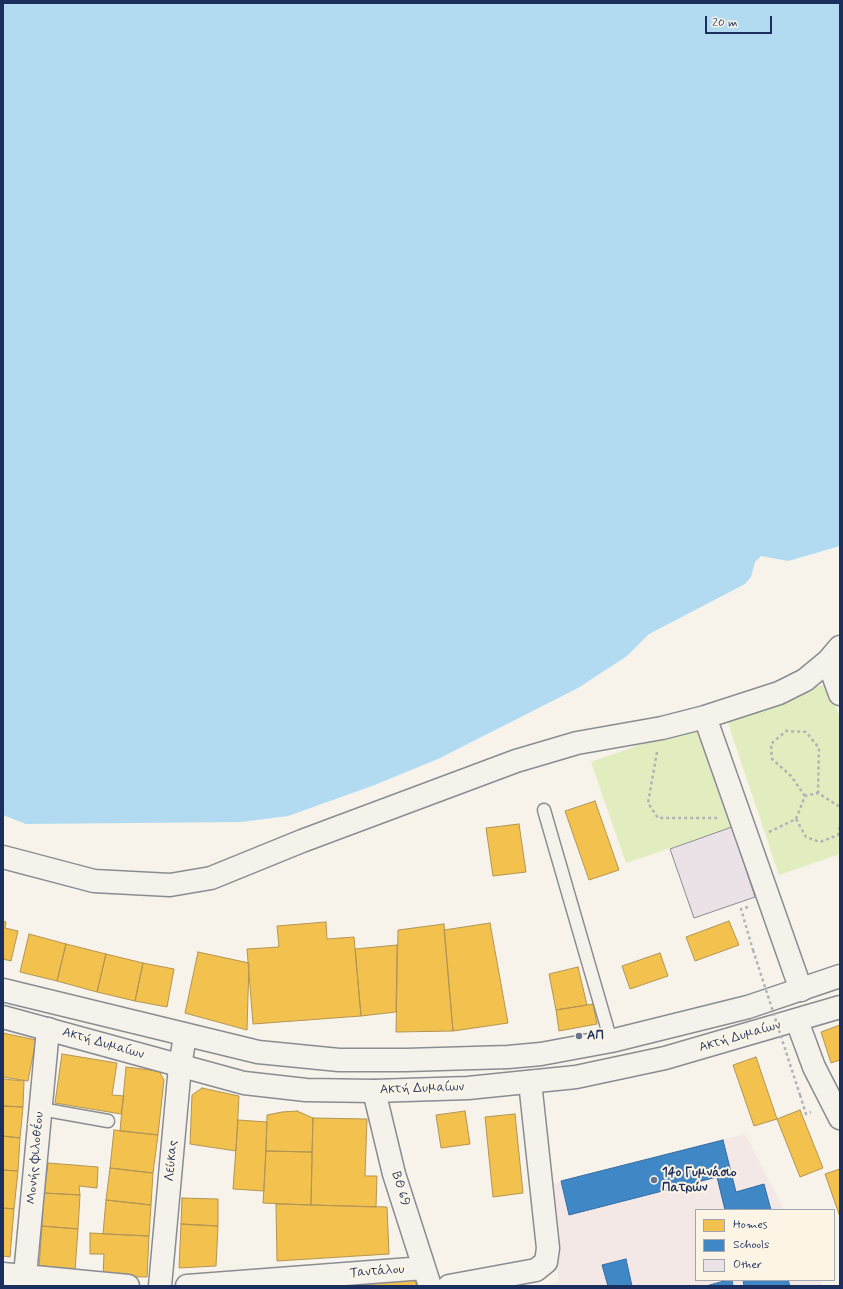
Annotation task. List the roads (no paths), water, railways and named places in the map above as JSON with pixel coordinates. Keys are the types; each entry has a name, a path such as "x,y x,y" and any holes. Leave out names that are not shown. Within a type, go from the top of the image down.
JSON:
{"street":[{"path":"834,654 840,694"},
{"path":"3,857 94,881 170,885 211,878 302,840 516,761 578,742 662,728 705,717 779,693 806,680 834,654"},
{"path":"705,717 801,990"},
{"name":"Ακτή Δυμαίων","path":"3,990 185,1036 258,1052 339,1060 508,1057 540,1054 611,1042 703,1019 801,990 840,976"},
{"name":"Ακτή Δυμαίων","path":"3,1017 244,1083 306,1090 374,1091 468,1088 576,1077 665,1058 797,1021 840,1007"},
{"path":"797,1021 814,1066 832,1085 840,1118"},
{"name":"Μονής Φιλοθέου","path":"25,1281 48,1029"},
{"name":"Λεύκας","path":"160,1286 180,1066 185,1036"},
{"path":"449,1286 536,1270 546,1262 548,1248 530,1082"},
{"name":"ΒΘ 69","path":"374,1091 394,1174 427,1277"},
{"path":"3,1274 25,1281 128,1286"},
{"name":"Ταντάλου","path":"187,1286 427,1277"}],"lane":[{"path":"544,810 611,1042"},
{"path":"41,1109 108,1121"}],"water":[{"path":"3,3 840,3 840,546 788,561 761,556 755,562 751,577 745,584 649,634 627,656 578,688 438,759 372,786 288,816 241,822 26,824 3,815"}],"place":[{"name":"ΑΠ","path":"579,1036"},
{"name":"14o Γυμνάσιο Πατρών","path":"654,1180"}]}
